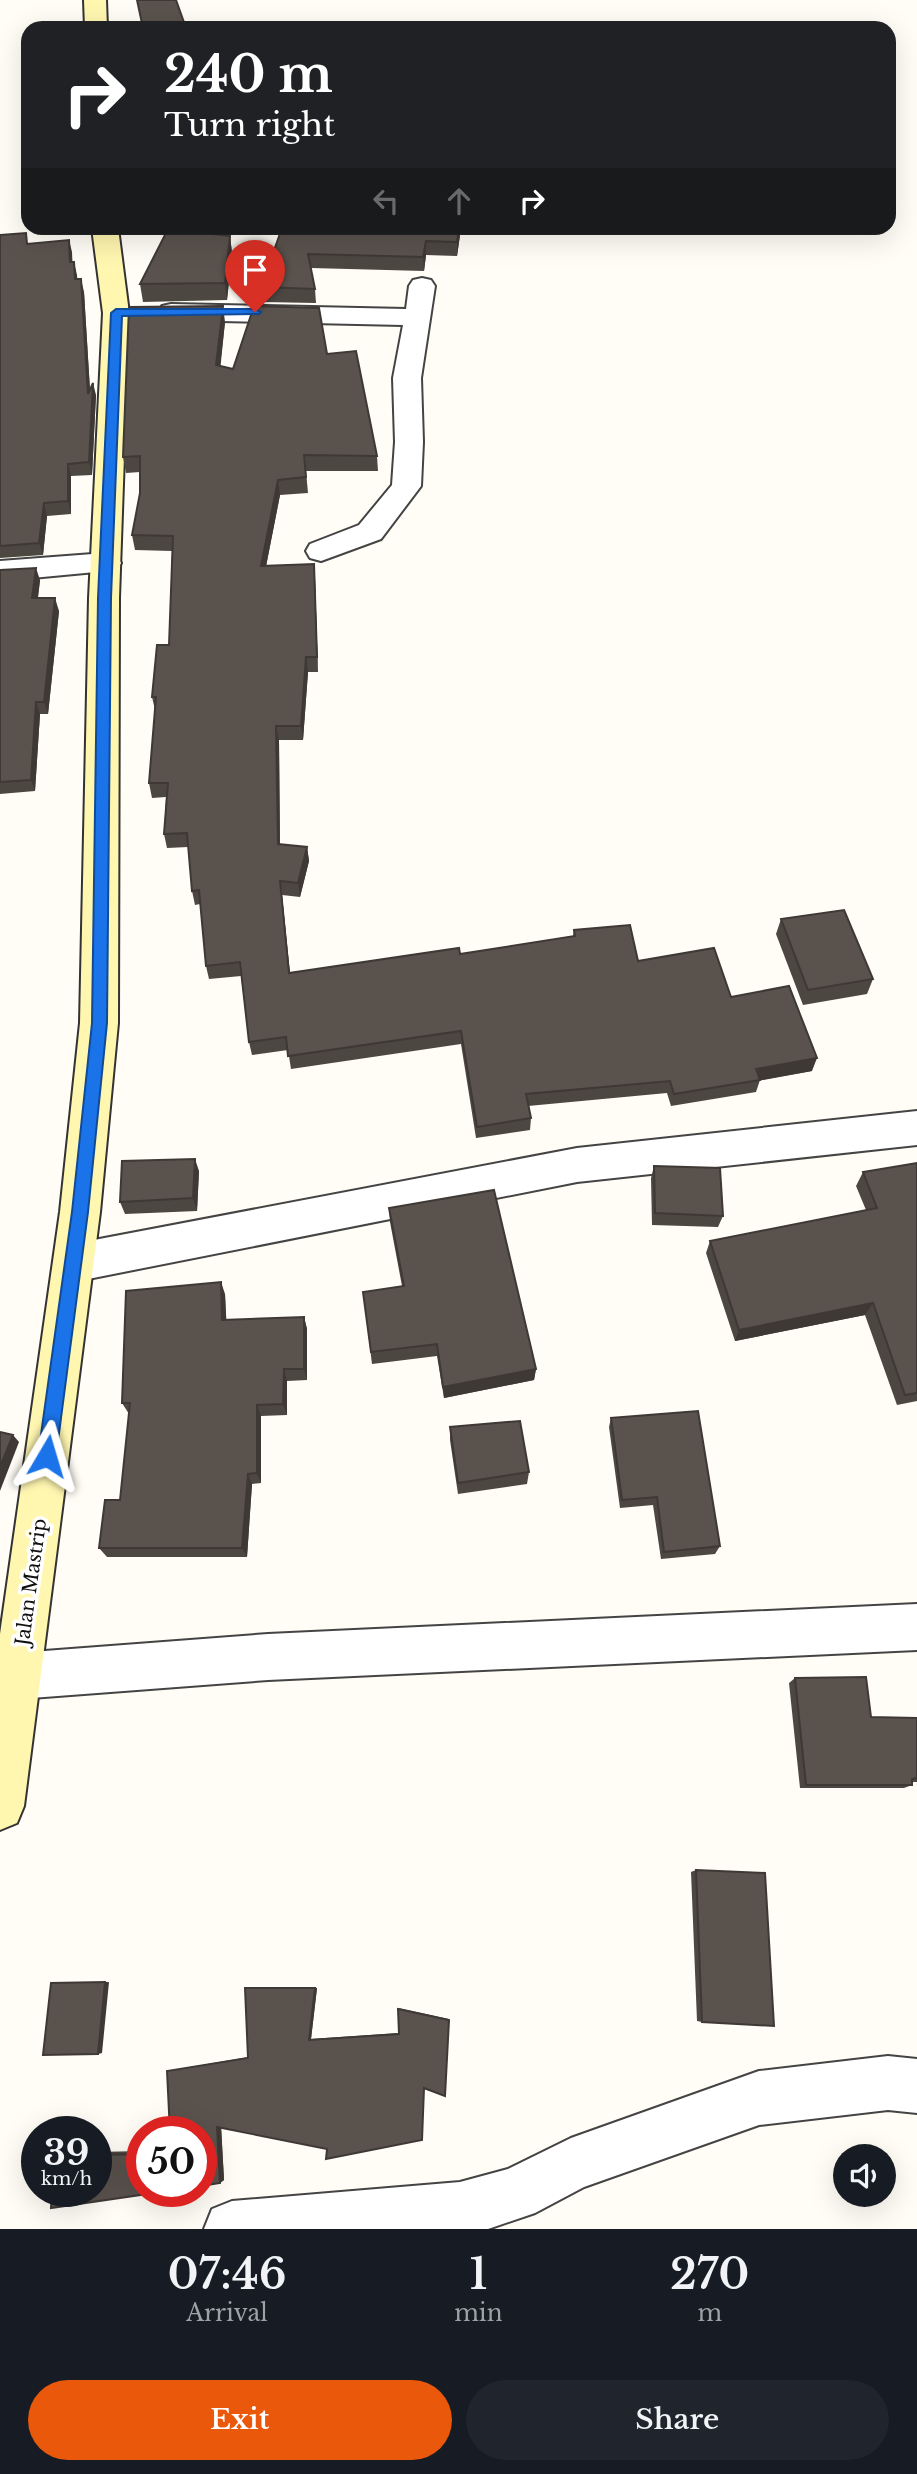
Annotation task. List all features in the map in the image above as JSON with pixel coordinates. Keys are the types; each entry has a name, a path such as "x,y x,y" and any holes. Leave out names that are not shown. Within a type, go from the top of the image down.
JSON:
{"main road":[{"path":"95,0 96,21"},
{"name":"Jalan Mastrip","path":"0,1806 73,1263 99,1023 106,563 116,313 106,235"}],"street":[{"path":"321,551 369,532 406,486 407,378 422,286"},
{"path":"116,313 242,312 418,317"},
{"path":"0,571 106,563"},
{"path":"73,1263 577,1165 917,1128"},
{"path":"18,1676 268,1657 917,1627"},
{"path":"232,2229 460,2209 516,2194 571,2165 759,2098 888,2083 917,2086"}],"building":[{"path":"137,0 176,0 184,21 142,21"},
{"path":"0,235 26,235 27,244 69,240 70,262 74,262 75,279 81,279 88,394 93,383 89,462 68,464 68,501 44,503 39,543 0,546"},
{"path":"165,235 230,236 225,283 140,284"},
{"path":"280,235 458,235 457,242 426,241 423,257 308,254 315,289 261,287"},
{"path":"223,306 216,365 233,369 254,306 319,308 327,354 356,351 377,456 304,455 306,477 278,480 261,566 314,564 317,657 306,657 301,726 276,726 278,844 307,847 298,883 280,881 289,973 459,948 460,954 575,936 574,930 630,925 638,961 714,948 731,997 789,986 817,1058 756,1069 760,1080 674,1094 670,1081 526,1094 531,1118 477,1127 461,1031 288,1056 286,1037 249,1042 240,962 206,966 199,890 192,891 187,833 164,834 168,783 149,783 157,645 169,645 173,536 132,535 140,493 140,456 123,457 129,307"},
{"path":"36,568 32,598 55,598 44,702 36,702 31,780 0,782 0,570"},
{"path":"844,910 873,979 808,990 781,919"},
{"path":"195,1159 193,1198 120,1202 122,1161"},
{"path":"917,1163 917,1393 905,1395 873,1303 739,1330 710,1241 877,1208 863,1172"},
{"path":"654,1166 720,1168 723,1216 655,1213"},
{"path":"494,1190 536,1369 443,1387 437,1344 371,1352 363,1292 404,1286 389,1208"},
{"path":"221,1282 222,1320 304,1317 304,1369 284,1369 283,1404 257,1405 257,1473 248,1474 242,1548 99,1548 105,1500 120,1500 130,1403 122,1403 126,1291"},
{"path":"698,1411 720,1546 664,1552 657,1497 622,1500 611,1418"},
{"path":"520,1421 529,1472 458,1483 450,1427"},
{"path":"0,1432 13,1435 0,1467"},
{"path":"866,1677 871,1717 917,1718 917,1778 912,1779 912,1785 806,1785 795,1678"},
{"path":"696,1870 765,1873 774,2026 702,2022"},
{"path":"105,1982 98,2054 43,2055 51,1983"},
{"path":"245,1988 315,1988 309,2040 399,2034 398,2009 449,2020 445,2096 424,2088 422,2140 326,2159 327,2149 217,2127 217,2116 169,2116 167,2071 248,2058"},
{"path":"217,2127 220,2183 217,2183"},
{"path":"126,2154 126,2197 112,2199 112,2155"}],"route":[{"path":"47,1456 80,1212 99,1023 104,598 116,313 255,312"}]}
